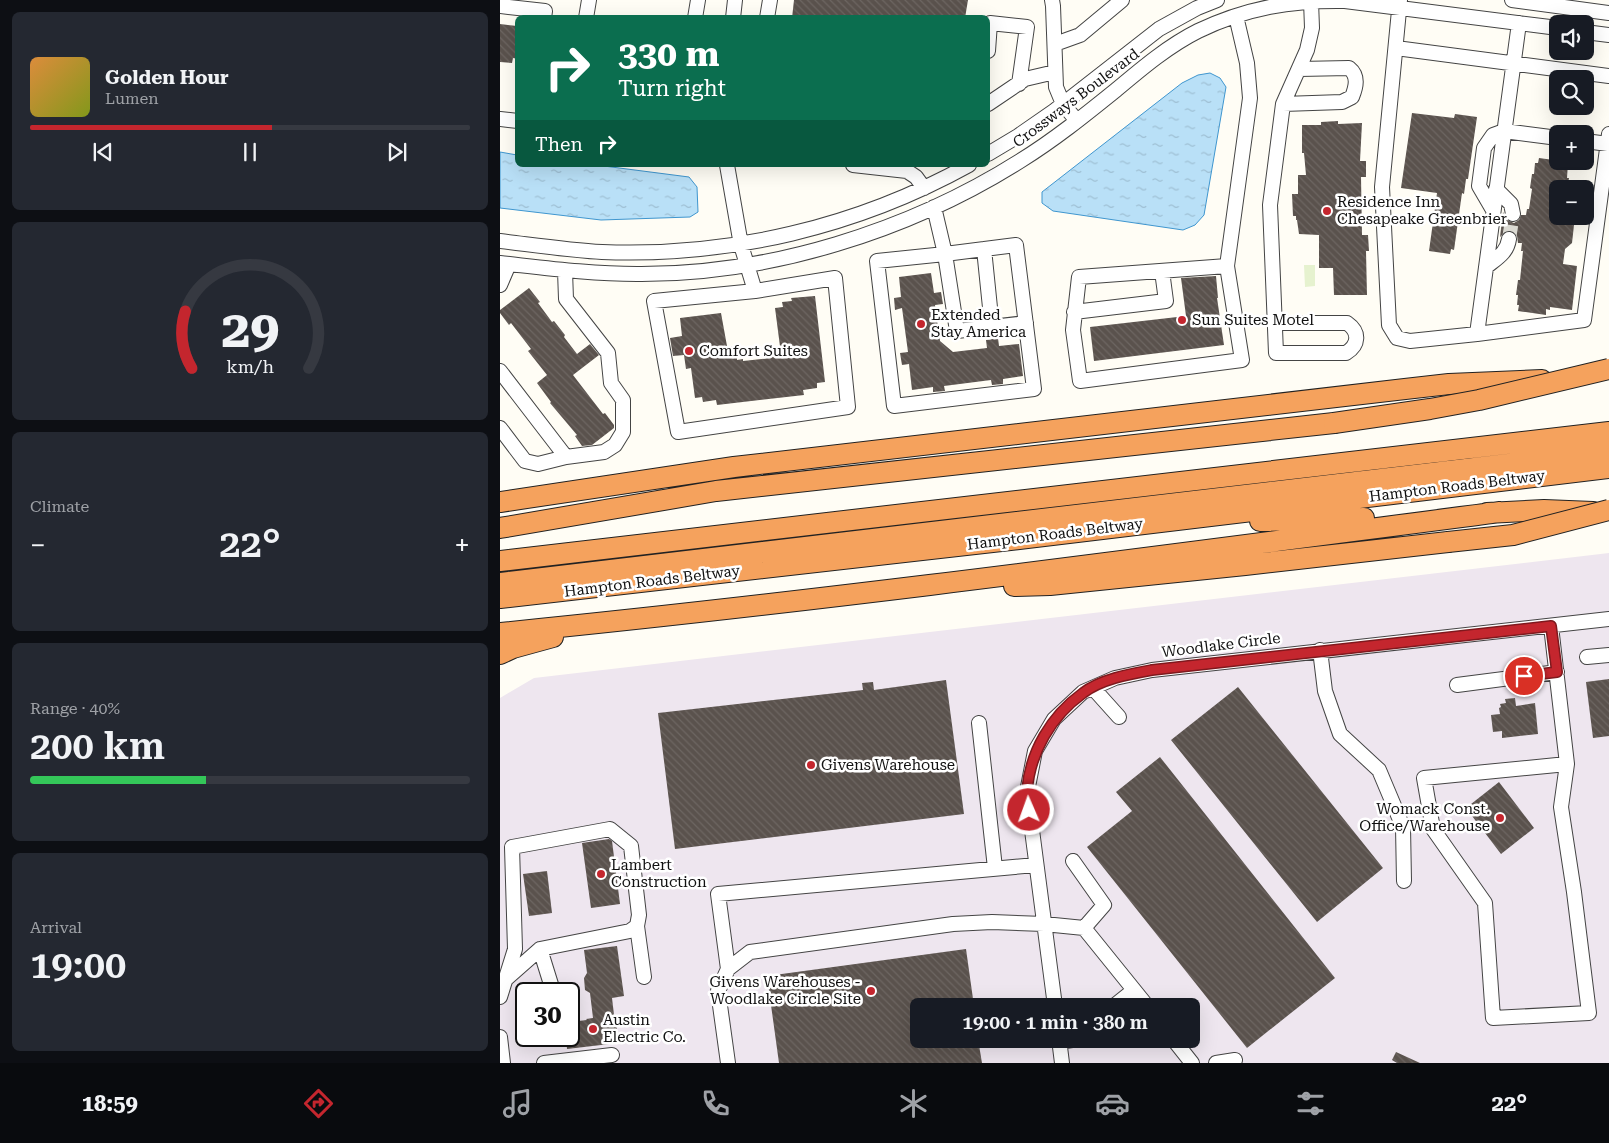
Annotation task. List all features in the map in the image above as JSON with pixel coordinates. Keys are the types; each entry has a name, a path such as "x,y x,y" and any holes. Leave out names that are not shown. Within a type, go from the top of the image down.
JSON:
{"highway":[{"path":"500,528 716,492 1334,424 1479,400 1609,370"},
{"path":"504,501 734,467 1395,390 1458,384 1609,376"},
{"path":"500,548 1609,421"},
{"path":"500,561 1609,432"},
{"path":"500,583 1609,452"},
{"name":"Hampton Roads Beltway","path":"500,598 1609,468"},
{"path":"1148,523 1348,519 1544,510 1609,512"},
{"path":"500,633 898,589 1500,512"},
{"path":"898,589 1050,585 1245,565 1513,535 1609,512"},
{"path":"500,654 512,648 570,632 666,616"}],"street":[{"path":"586,15 589,0"},
{"path":"696,15 698,0"},
{"path":"733,15 735,0"},
{"path":"768,15 770,0"},
{"path":"1052,0 1056,87 1063,104 1077,121"},
{"path":"1054,44 1080,35 1122,0"},
{"name":"Crossways Boulevard","path":"990,153 1018,136 1063,104 1159,28 1217,0"},
{"path":"1512,0 1609,13"},
{"path":"1275,323 1347,323 1356,332 1356,344 1346,353 1276,353 1270,204 1283,104 1308,50 1312,28 1311,1"},
{"name":"Crossways Boulevard","path":"504,263 565,271 639,274 689,272 747,265 842,242 934,207 983,183 1020,161 1077,121 1159,56 1197,32 1259,8 1311,1 1400,4 1549,27"},
{"path":"1400,4 1382,187 1389,325 1396,338 1410,341 1584,320 1608,139 1594,140"},
{"path":"500,6 545,11 544,15"},
{"path":"1227,266 1079,277 1073,330 1080,381 1242,360 1227,266 1250,98 1247,63 1236,16"},
{"path":"990,23 1027,27 1019,84"},
{"path":"1477,334 1519,23"},
{"path":"1594,33 1609,35"},
{"path":"1396,48 1609,76"},
{"path":"1283,104 1342,102 1352,97 1356,88 1356,78 1349,68 1299,68"},
{"path":"990,98 1026,79 1055,72"},
{"path":"500,119 515,121"},
{"path":"1493,210 1479,186 1484,148 1493,135 1504,131 1549,137"},
{"path":"727,167 741,244 754,291"},
{"path":"872,167 907,171 916,177 924,188"},
{"path":"500,241 601,252 678,250 741,244 819,226 864,212 907,196 965,167"},
{"path":"1496,189 1511,204 1513,214"},
{"path":"934,207 945,254 957,331 1026,323"},
{"path":"1486,267 1503,254 1508,246 1509,239"},
{"path":"1016,245 1034,389 894,406 877,260 984,249 1016,245"},
{"path":"984,249 992,327"},
{"path":"500,285 504,263"},
{"path":"500,428 526,461 538,464 566,457 604,452 615,445 623,432 623,400 611,383 608,353 566,299 565,271"},
{"path":"1074,312 1166,301 1162,271"},
{"path":"835,278 848,407 678,432 654,301 754,291 835,278"},
{"path":"500,371 566,457"},
{"name":"Woodlake Circle","path":"1053,998 1027,792 1035,751 1054,719 1083,692 1115,678 1152,670 1320,650 1609,620"},
{"path":"1551,626 1567,764 1561,807 1589,1013 1493,1018 1485,903 1433,829 1424,778 1567,764"},
{"path":"1320,650 1325,691 1340,734 1379,770 1403,827 1404,881"},
{"path":"1587,657 1609,655"},
{"path":"1457,684 1557,672"},
{"path":"1093,688 1119,717"},
{"path":"979,723 995,868"},
{"path":"500,997 515,949 512,847 610,829 631,846 639,915 637,926 644,977"},
{"path":"1073,860 1104,905 1084,928"},
{"path":"728,969 718,894 1036,864"},
{"path":"728,1063 718,991 728,969 750,952 953,924 992,922 1084,928 1140,998"},
{"path":"505,979 540,948 630,931 637,926"},
{"path":"540,948 550,982"},
{"path":"1124,998 1134,990"},
{"path":"500,1037 503,1063"},
{"path":"1060,1048 1062,1063"},
{"path":"1180,1048 1192,1063"},
{"path":"544,1063 612,1055"},
{"path":"1216,1063 1235,1060"}],"shaded area":[{"path":"1609,553 1609,1063 500,1063 500,698 534,678"}],"green space":[{"path":"1304,265 1315,265 1315,286 1305,287"}],"water":[{"path":"1210,73 1220,78 1226,87 1204,215 1195,225 1183,230 1053,211 1042,203 1042,192 1182,83 1198,75"},
{"path":"500,152 515,155 515,167 612,167 689,177 697,187 698,212 690,217 601,220 500,208"}],"building":[{"path":"794,0 968,0 966,15 792,15"},
{"path":"500,24 515,26 515,58 513,58 512,63 500,62"},
{"path":"1412,113 1454,118 1455,114 1477,117 1468,179 1466,179 1464,194 1462,193 1454,250 1451,249 1450,254 1429,251 1437,193 1401,188"},
{"name":"Residence Inn Chesapeake Greenbrier","path":"1338,121 1338,124 1362,123 1360,161 1366,161 1366,177 1361,177 1362,235 1368,235 1369,251 1366,251 1367,295 1334,295 1333,268 1319,268 1319,235 1299,234 1296,216 1293,216 1292,194 1298,194 1298,175 1306,175 1304,153 1302,153 1302,125 1321,125 1321,122"},
{"path":"1539,158 1549,159 1549,170 1568,170 1569,180 1549,180 1549,225 1574,225 1572,243 1565,249 1563,264 1577,266 1572,310 1550,307 1550,310 1546,309 1546,315 1518,311 1518,295 1516,295 1518,280 1520,280 1522,243 1518,243 1517,236 1511,231 1506,231 1500,237 1503,212 1507,220 1514,223 1519,220 1521,215 1526,215 1527,209 1529,209 1532,189 1530,188 1532,174 1534,174 1535,163 1538,163"},
{"name":"Extended Stay America","path":"931,273 934,293 941,292 943,304 935,305 940,341 953,352 987,348 986,340 998,338 999,346 1019,344 1023,376 1003,379 1003,384 992,385 991,380 944,386 945,391 933,392 933,387 912,390 909,364 902,365 900,353 908,352 902,308 895,310 894,298 901,297 899,277"},
{"name":"Sun Suites Motel","path":"1216,276 1217,298 1224,345 1094,361 1090,327 1186,316 1181,278"},
{"path":"529,288 540,302 538,303 552,322 554,321 565,335 564,337 577,354 590,344 599,355 573,375 603,414 605,413 614,425 614,428 592,445 582,446 575,436 577,435 550,403 537,383 547,375 528,351 531,349 511,323 509,325 500,313 500,310"},
{"name":"Comfort Suites","path":"815,296 825,382 817,383 817,388 803,390 804,395 717,405 716,400 703,402 702,397 695,398 691,368 686,369 684,355 673,356 670,338 682,336 680,318 721,313 727,346 733,346 737,349 737,360 770,358 770,356 781,354 775,308 783,307 782,302 792,301 791,298"},
{"path":"1609,679 1609,736 1593,738 1586,682"},
{"name":"Givens Warehouse","path":"946,680 964,814 675,849 658,713 863,690 862,683 873,682 874,690"},
{"path":"1238,687 1383,868 1317,922 1171,740"},
{"path":"1515,698 1516,706 1535,703 1538,734 1502,738 1502,731 1493,732 1491,715 1500,714 1500,704 1506,703 1505,699"},
{"path":"1160,757 1335,978 1247,1048 1087,847 1132,811 1116,792"},
{"name":"Womack Const. Office/Warehouse","path":"1499,782 1534,828 1501,854 1466,808"},
{"name":"Lambert Construction","path":"609,839 612,841 620,904 591,908 582,843"},
{"path":"547,871 552,913 529,916 523,874"},
{"path":"617,946 624,996 612,998 618,1043 567,1049 567,1047 580,1047 580,1021 593,1018 590,993 585,990 584,978 587,973 584,950"},
{"name":"Givens Warehouses - Woodlake Circle Site","path":"966,949 973,998 910,998 910,1048 980,1048 982,1063 779,1063 767,976"},
{"path":"1396,1052 1420,1063 1397,1063 1392,1060"}],"tunnel":[{"path":"1509,239 1513,214"}],"place":[{"name":"Residence Inn Chesapeake Greenbrier","path":"1327,211"},
{"name":"Sun Suites Motel","path":"1182,320"},
{"name":"Extended Stay America","path":"921,324"},
{"name":"Comfort Suites","path":"689,351"},
{"name":"Givens Warehouse","path":"811,765"},
{"name":"Womack Const. Office/Warehouse","path":"1500,818"},
{"name":"Lambert Construction","path":"601,874"},
{"name":"Givens Warehouses - Woodlake Circle Site","path":"871,991"},
{"name":"Austin Electric Co.","path":"593,1029"}],"route":[{"path":"1029,810 1027,792 1035,751 1054,719 1083,692 1115,678 1152,670 1551,626 1557,672 1524,676"}]}
